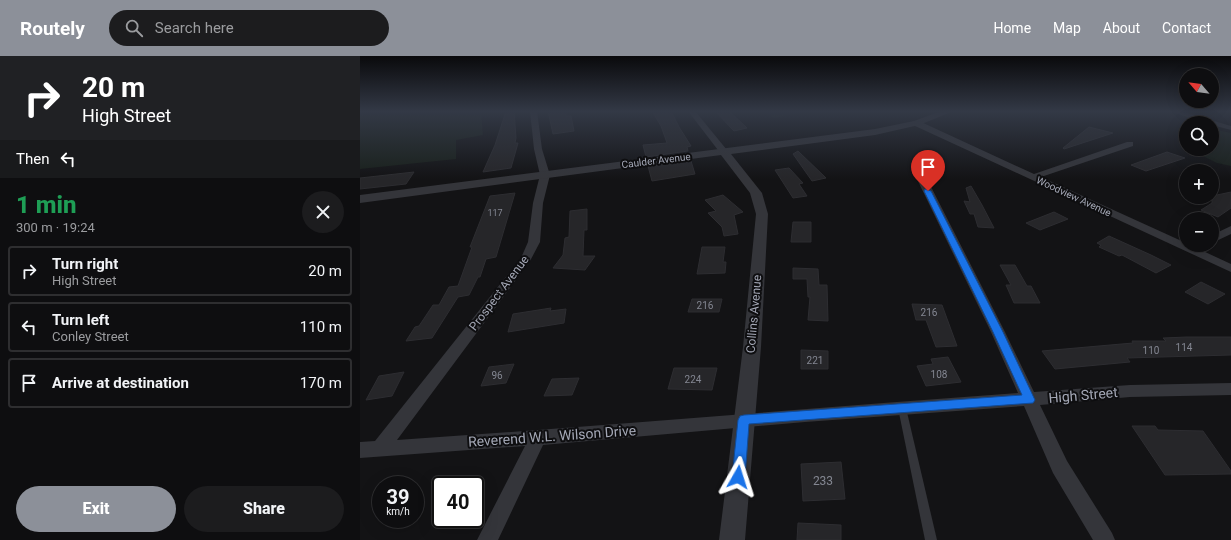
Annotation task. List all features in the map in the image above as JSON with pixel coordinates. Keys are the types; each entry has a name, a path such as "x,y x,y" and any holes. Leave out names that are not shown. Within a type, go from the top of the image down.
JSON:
{"street":[{"name":"Prospect Avenue","path":"380,448 526,259 534,242 538,203 545,175 538,149 536,134"},
{"name":"Collins Avenue","path":"709,134 756,193 762,214 752,339 732,540"},
{"name":"Caulder Avenue","path":"360,198 863,134"},
{"name":"Woodview Avenue","path":"939,134 1033,177 1179,240"},
{"path":"1033,177 1130,144"},
{"path":"921,177 998,332 1060,467 1105,540"},
{"path":"1219,236 1231,229"},
{"name":"Woodview Avenue","path":"1205,252 1231,268"},
{"name":"High Street","path":"744,420 1029,400 1130,391 1231,389"},
{"name":"Reverend W.L. Wilson Drive","path":"360,450 538,438 744,420"},
{"path":"487,540 538,438"}],"lane":[{"path":"902,408 931,540"}],"shaded area":[{"path":"360,134 483,134 483,135 456,140 456,159 360,169"},
{"path":"1219,134 1231,134 1231,166 1217,163 1203,156 1219,156"}],"building":[{"path":"499,134 516,134 515,143 518,143 511,168 483,172"},
{"path":"664,134 683,134 691,146 687,147 688,151 646,157 643,145 667,143"},
{"path":"1081,134 1111,134 1064,149 1063,148"},
{"path":"798,151 826,178 812,181 793,154"},
{"path":"1167,152 1185,158 1146,171 1131,165"},
{"path":"691,161 695,174 652,181 648,166"},
{"path":"789,168 803,183 799,184 807,196 793,198 775,170"},
{"path":"414,172 406,184 360,189 360,178"},
{"path":"971,186 994,228 978,227 974,214 970,214 964,201 970,202 966,188"},
{"path":"1231,192 1231,208 1219,216 1219,212 1206,212 1201,210 1210,204 1219,204 1219,195"},
{"path":"515,193 496,257 486,259 480,277 478,277 469,295 458,297 432,338 406,341 415,327 419,326 433,305 439,305 449,287 458,286 472,247 470,247 490,196"},
{"path":"723,195 743,212 734,215 738,234 724,236 722,227 708,213 716,211 705,200"},
{"path":"587,209 587,230 584,230 583,256 595,256 585,270 553,268 563,255 565,238 569,237 570,211"},
{"path":"1054,212 1068,219 1040,230 1026,223"},
{"path":"793,222 811,222 811,242 791,242"},
{"path":"1109,236 1171,265 1156,273 1122,255 1119,256 1099,247 1101,245 1097,243"},
{"path":"702,247 725,247 723,262 726,262 725,273 697,274"},
{"path":"1000,265 1015,265 1027,286 1031,286 1040,303 1014,303 1006,285 1011,285"},
{"path":"793,268 818,269 819,285 827,285 828,321 808,320 810,297 808,297 807,279 793,279"},
{"path":"1201,282 1225,294 1208,304 1185,292"},
{"path":"692,299 722,299 719,312 688,312"},
{"path":"912,304 942,305 957,346 936,347 926,320 916,320"},
{"path":"551,308 550,311 566,309 564,323 508,332 513,314"},
{"path":"1231,337 1231,355 1127,358 1130,362 1055,369 1042,351 1133,343 1132,341 1166,341 1163,338"},
{"path":"801,350 828,351 828,369 801,369"},
{"path":"948,357 961,382 926,386 917,366 933,364 931,359"},
{"path":"514,364 506,383 481,386 489,367"},
{"path":"674,368 717,368 712,390 668,389"},
{"path":"404,372 392,396 366,400 379,376"},
{"path":"579,378 572,395 544,396 552,379"},
{"path":"1132,426 1155,426 1158,430 1203,431 1231,471 1231,474 1165,475"},
{"path":"841,462 845,499 803,501 801,464"},
{"path":"798,523 841,525 841,540 797,540"}],"route":[{"path":"738,477 744,420 1029,400 998,332 928,191"}]}
